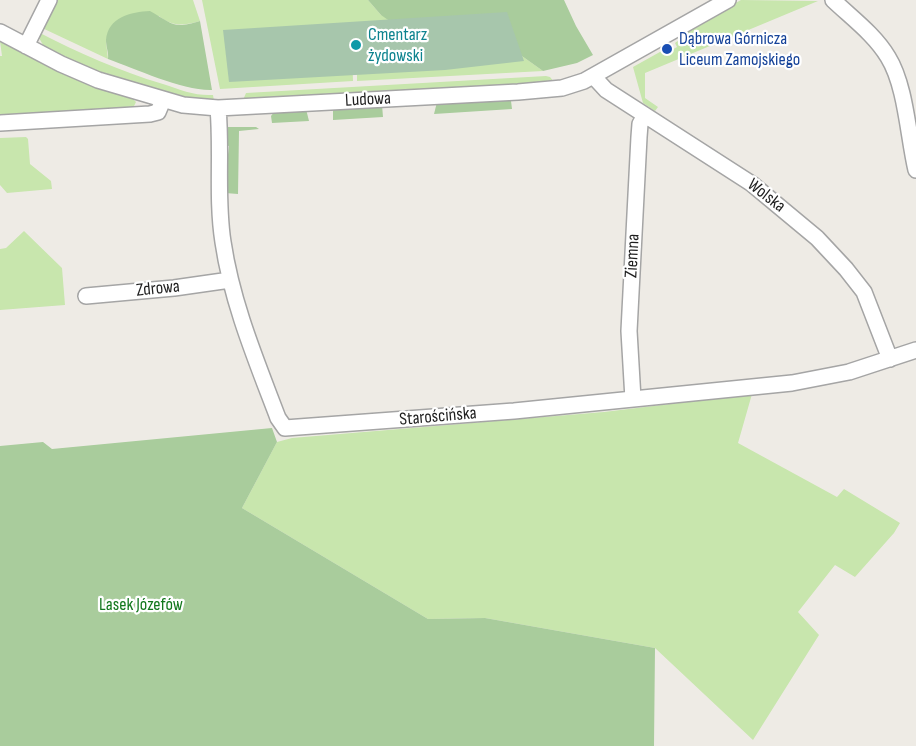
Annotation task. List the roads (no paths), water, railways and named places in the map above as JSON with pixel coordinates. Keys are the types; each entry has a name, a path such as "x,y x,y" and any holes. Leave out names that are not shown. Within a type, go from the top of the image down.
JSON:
{"street":[{"path":"26,46 49,0"},
{"name":"Ludowa","path":"0,32 80,73 163,100 195,107 218,108 518,93 562,88 594,77 728,0"},
{"path":"833,0 866,30 890,59 899,88 916,170"},
{"name":"Wolska","path":"594,77 606,90 765,194 834,255 864,292 890,359"},
{"path":"0,123 150,114 158,112 163,100"},
{"name":"Starościńska","path":"218,108 221,224 230,280 242,320 278,418 285,428 425,419 808,381 849,372 916,350"},
{"name":"Ziemna","path":"633,399 629,331 639,137 640,124 645,115"},
{"name":"Zdrowa","path":"87,296 230,280"}],"place":[{"name":"Cmentarz żydowski","path":"356,45"},
{"name":"Dąbrowa Górnicza Liceum Zamojskiego","path":"667,49"}],"park label":[{"name":"Lasek Józefów","path":"141,605"}]}
